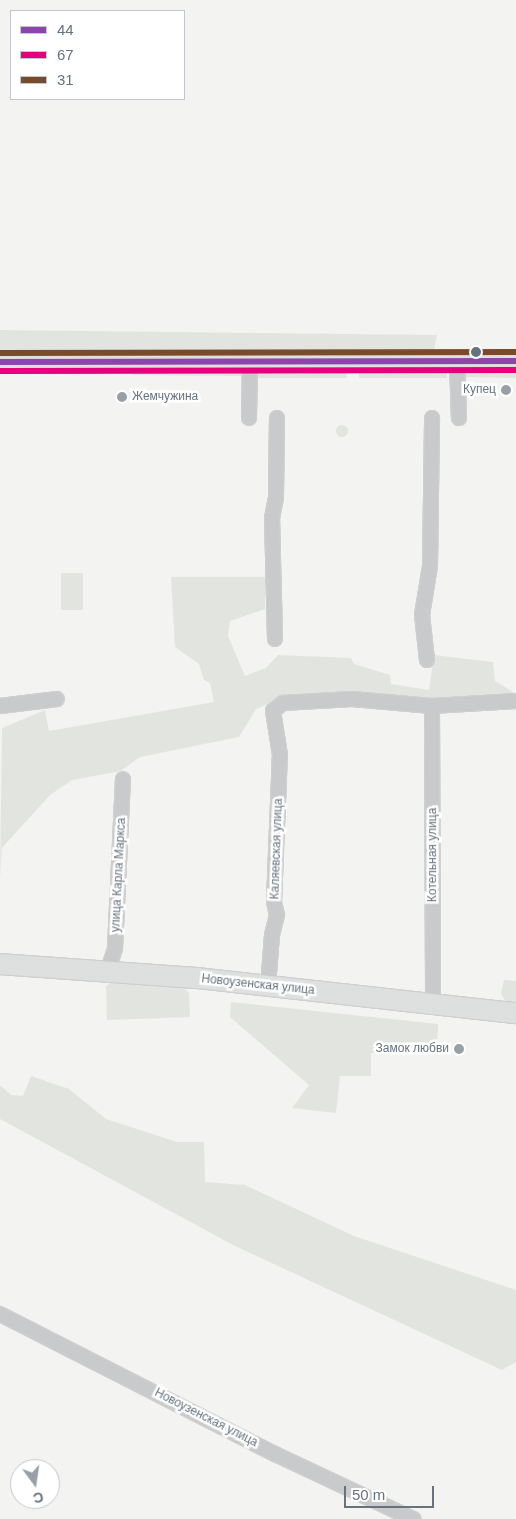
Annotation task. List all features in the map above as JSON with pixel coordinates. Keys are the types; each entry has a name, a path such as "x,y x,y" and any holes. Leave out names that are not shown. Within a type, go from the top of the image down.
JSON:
{"main road":[{"path":"0,362 516,361"},
{"name":"Новоузенская улица","path":"0,964 108,970 516,1013"}],"street":[{"path":"249,418 250,361"},
{"path":"457,362 459,418"},
{"path":"275,639 272,518 276,497 277,418"},
{"path":"427,660 422,615 430,566 432,418"},
{"path":"0,706 57,699"},
{"name":"Каляевская улица","path":"268,986 272,935 277,915 274,902 280,755 273,711 284,703 352,699 432,706"},
{"path":"432,706 516,701"},
{"name":"Котельная улица","path":"432,706 433,1004"},
{"name":"улица Карла Маркса","path":"108,970 115,948 123,779"},
{"name":"Новоузенская улица","path":"0,1314 275,1454 413,1519"}],"shaded area":[{"path":"0,330 437,335 434,350 428,354 0,351"},
{"path":"0,366 102,366 102,374 0,374"},
{"path":"140,367 228,368 246,376 132,375"},
{"path":"466,368 516,369 516,378 466,377"},
{"path":"447,369 447,378 359,378 359,370"},
{"path":"346,371 347,378 255,378 258,372"},
{"path":"342,425 348,431 342,437 336,431"},
{"path":"61,573 83,573 83,610 61,610"},
{"path":"171,577 266,577 265,609 230,621 228,636 245,676 266,668 278,655 351,658 354,664 390,675 391,684 429,690 434,655 493,662 495,681 516,694 516,697 424,702 283,698 256,709 239,737 140,757 121,771 72,780 50,795 2,848 0,878 2,728 45,710 49,731 214,702 210,683 204,680 199,664 175,647"},
{"path":"504,980 516,981 516,1006 508,1005 501,994"},
{"path":"110,983 184,988 189,993 190,1017 107,1020 106,986"},
{"path":"231,1002 438,1024 437,1052 371,1053 371,1076 340,1076 336,1113 292,1108 309,1085 230,1017"},
{"path":"31,1076 69,1089 106,1119 177,1142 204,1142 205,1182 245,1185 354,1236 516,1290 516,1362 502,1370 235,1246 0,1119 0,1085 11,1095 23,1096"}],"transit line":[{"name":"31","path":"0,353 516,352"},
{"name":"44","path":"0,362 516,361"},
{"name":"67","path":"0,371 516,370"}],"place":[{"name":"Купец","path":"506,390"},
{"name":"Жемчужина","path":"122,397"},
{"name":"Замок любви","path":"459,1049"}]}
